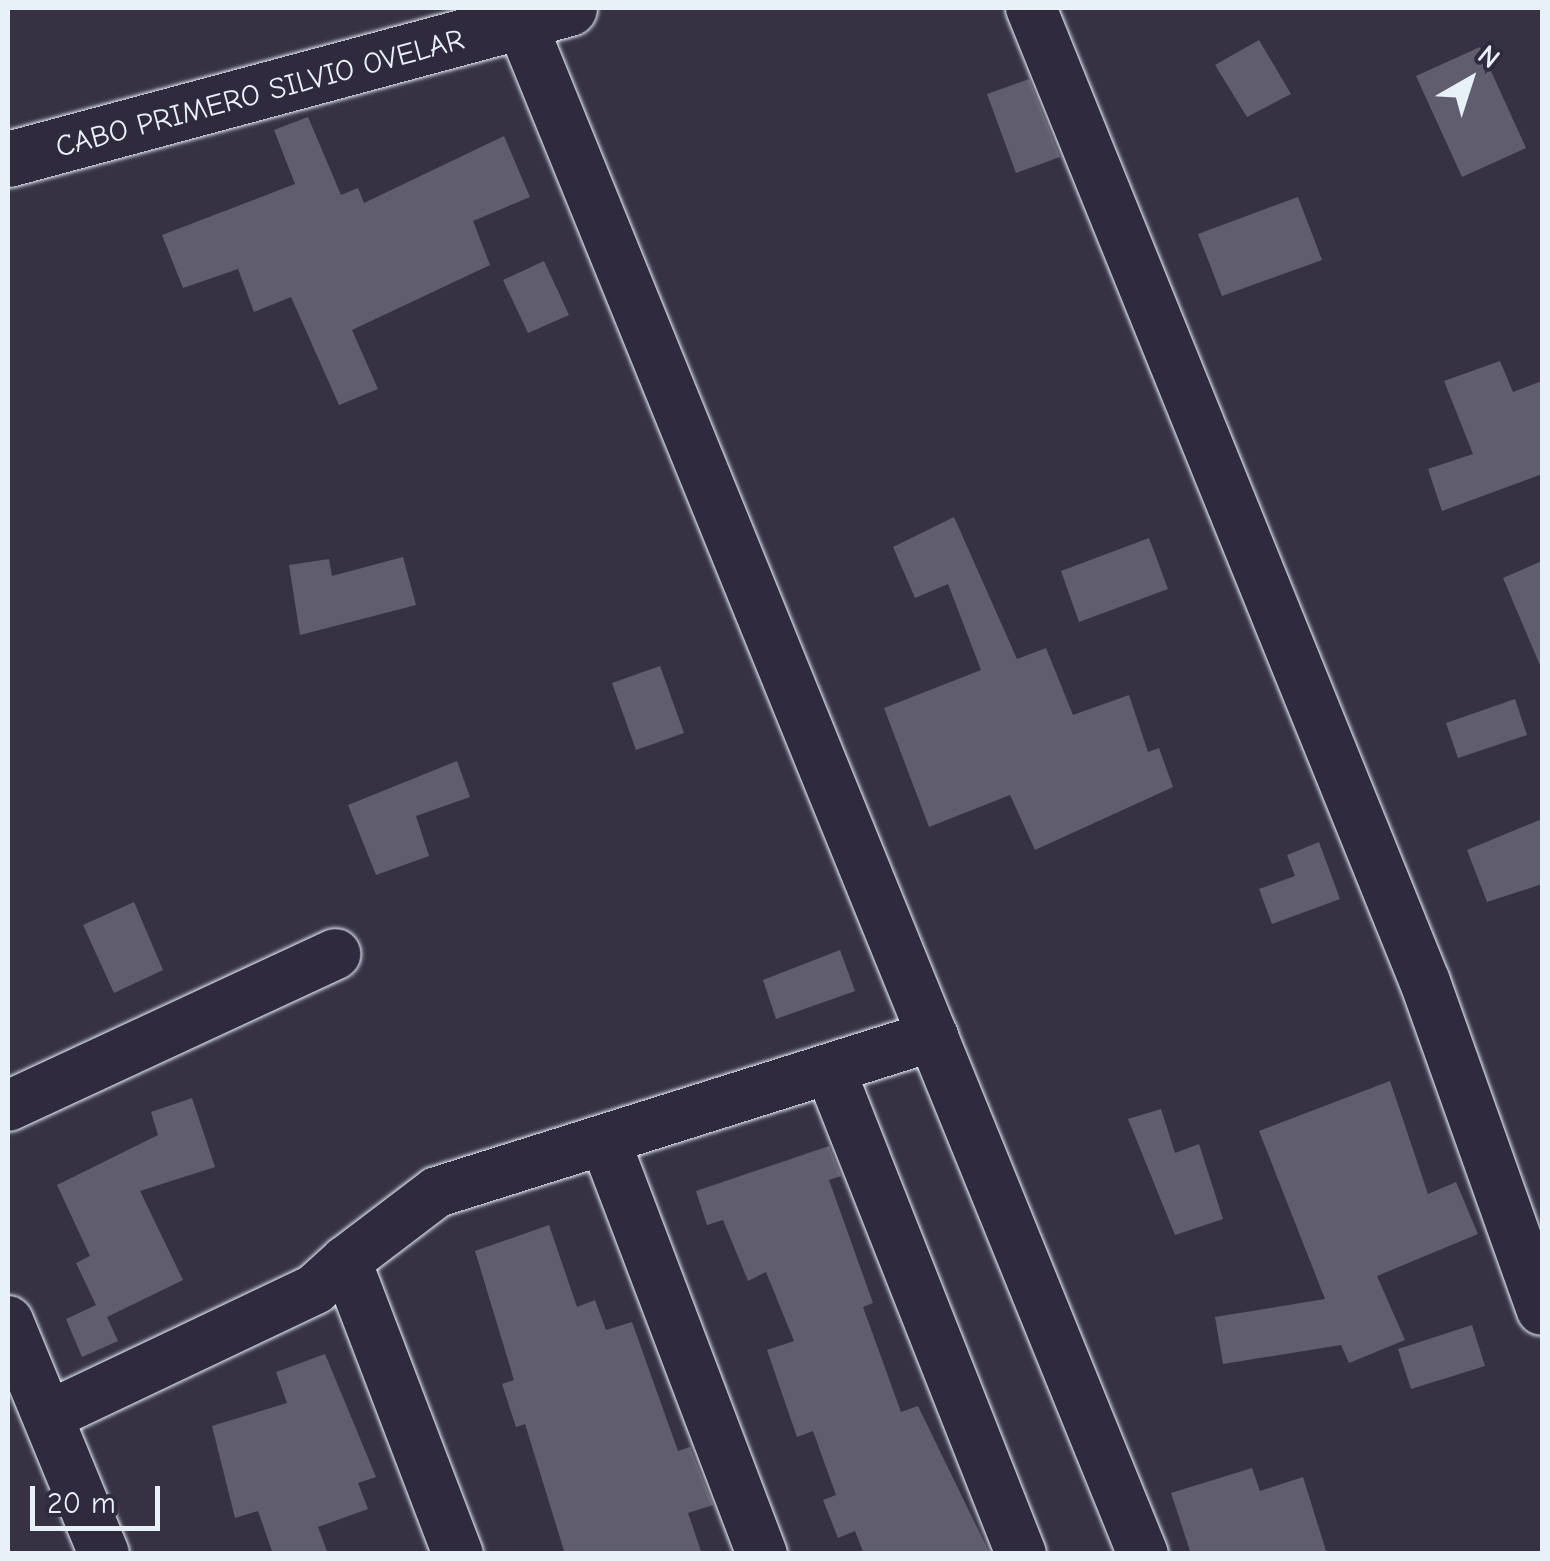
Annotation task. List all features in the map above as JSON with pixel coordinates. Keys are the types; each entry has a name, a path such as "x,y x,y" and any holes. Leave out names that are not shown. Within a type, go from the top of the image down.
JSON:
{"main road":[{"name":"CABO PRIMERO SILVIO OVELAR","path":"8,160 546,16"}],"street":[{"path":"1031,8 1425,982 1542,1310"},
{"path":"546,16 932,1036 1142,1554"},
{"path":"8,1106 335,954"},
{"path":"48,1416 315,1289 346,1260 437,1192 932,1036"},
{"path":"830,1070 1021,1554"},
{"path":"606,1141 762,1554"},
{"path":"346,1260 458,1554"},
{"path":"8,1320 104,1554"}],"building":[{"path":"1259,40 1291,94 1247,117 1215,65"},
{"path":"1480,47 1526,148 1462,177 1416,76"},
{"path":"1029,79 1060,157 1016,173 987,94"},
{"path":"308,117 341,195 358,188 364,203 504,136 530,197 473,221 490,265 352,330 378,389 339,405 291,297 254,312 238,269 183,288 162,235 295,184 274,130"},
{"path":"1298,197 1322,260 1222,296 1198,234"},
{"path":"544,261 569,315 528,333 503,280"},
{"path":"1500,361 1513,392 1542,381 1542,474 1442,511 1428,469 1473,454 1444,381"},
{"path":"954,517 1017,659 1046,648 1073,715 1129,695 1148,752 1159,748 1173,787 1035,850 1010,795 929,827 884,708 981,670 948,584 915,598 893,547"},
{"path":"1149,538 1168,589 1079,622 1061,571"},
{"path":"403,557 416,605 300,635 289,565 329,559 332,576"},
{"path":"1542,561 1542,670 1503,578"},
{"path":"660,666 684,733 636,750 612,683"},
{"path":"1515,699 1527,735 1458,758 1446,723"},
{"path":"457,761 470,797 416,816 429,856 376,875 348,805"},
{"path":"1542,819 1542,884 1487,902 1467,850"},
{"path":"1319,842 1340,899 1272,924 1259,889 1295,876 1287,855"},
{"path":"134,902 163,970 114,993 83,925"},
{"path":"840,950 855,991 776,1019 763,980"},
{"path":"1390,1081 1428,1194 1456,1182 1478,1234 1377,1276 1405,1340 1349,1363 1341,1345 1223,1364 1215,1317 1325,1299 1259,1131"},
{"path":"192,1098 215,1167 140,1191 183,1280 107,1317 118,1341 82,1357 66,1319 96,1305 76,1263 90,1256 57,1185 158,1135 151,1112"},
{"path":"1161,1109 1175,1153 1199,1144 1223,1219 1175,1235 1128,1119"},
{"path":"829,1146 841,1176 829,1180 873,1303 863,1307 901,1412 918,1406 990,1554 864,1554 855,1531 838,1538 823,1500 836,1495 813,1431 797,1437 767,1350 794,1341 766,1272 748,1281 723,1220 707,1225 696,1191"},
{"path":"549,1225 577,1307 595,1300 606,1330 632,1322 678,1451 690,1447 713,1505 688,1513 702,1554 565,1554 525,1424 516,1427 502,1384 514,1380 475,1251"},
{"path":"1472,1325 1485,1366 1411,1389 1398,1349"},
{"path":"325,1354 376,1477 358,1483 368,1509 318,1527 328,1554 273,1554 258,1511 235,1518 212,1426 287,1403 276,1372"},
{"path":"1252,1468 1260,1491 1303,1477 1327,1554 1191,1554 1171,1493"}]}
